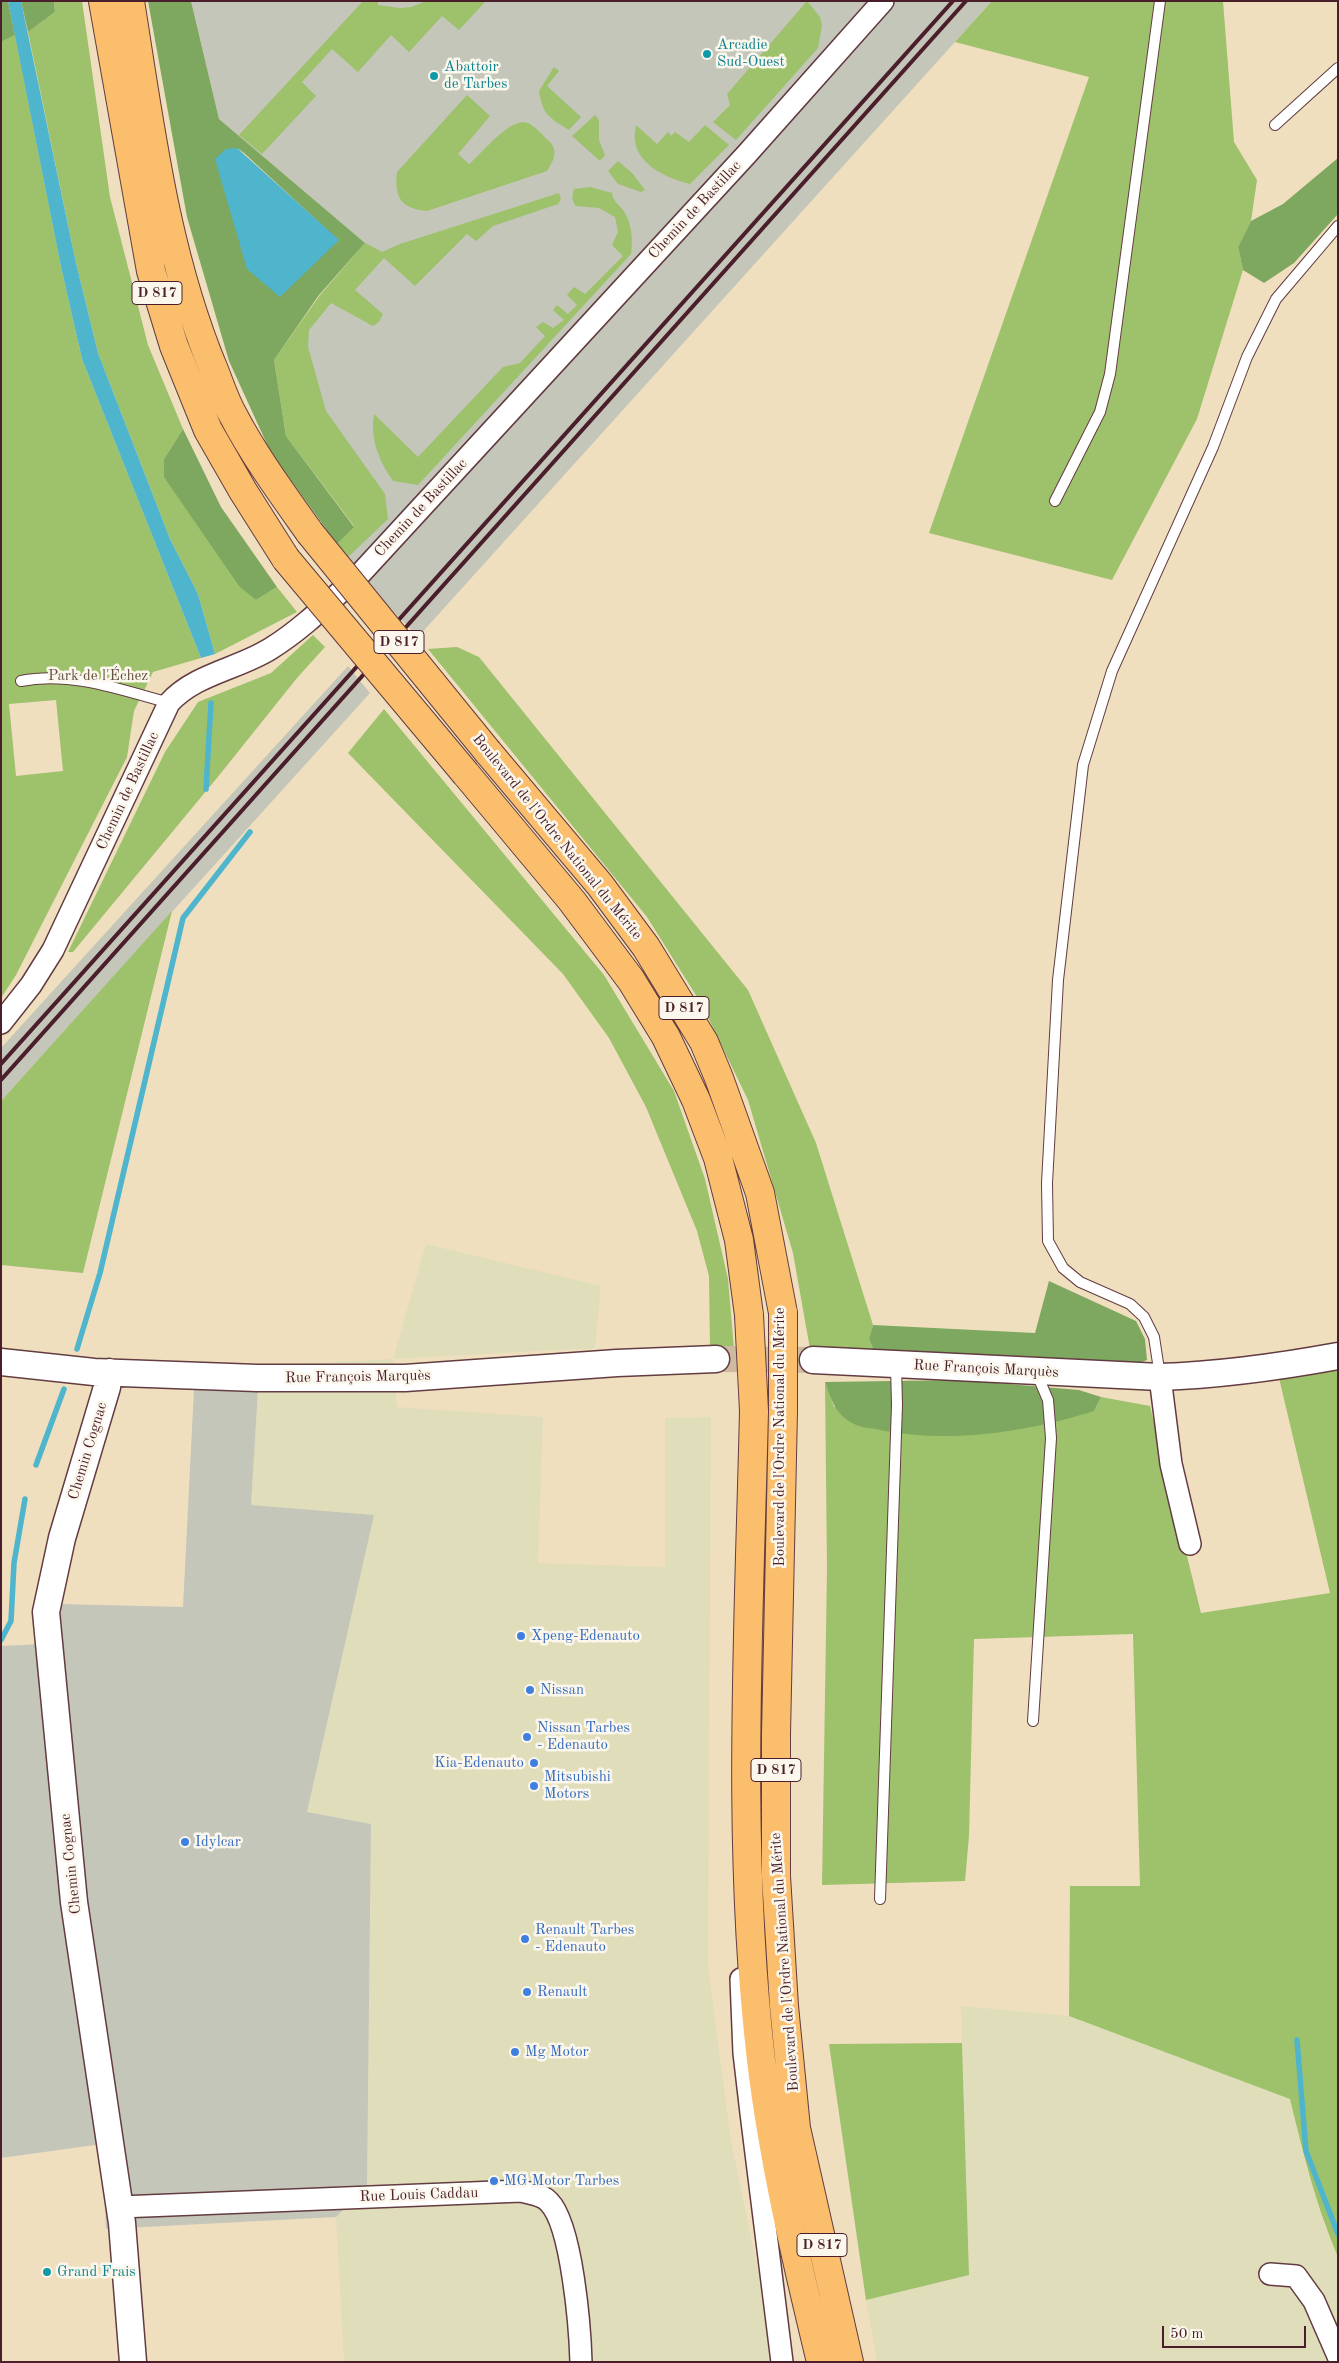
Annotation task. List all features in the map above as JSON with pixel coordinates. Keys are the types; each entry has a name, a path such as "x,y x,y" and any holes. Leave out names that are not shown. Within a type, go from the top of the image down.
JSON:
{"main road":[{"name":"Boulevard de l'Ordre National du Mérite","path":"103,1 151,271 174,346 208,430 243,491 286,559 572,901 631,980 666,1037 696,1100 718,1158 739,1240 749,1315 754,1411 747,1738 748,1874 761,2060 780,2176 802,2285 821,2362"},
{"name":"Boulevard de l'Ordre National du Mérite","path":"130,1 163,202 178,267 202,343 233,415 268,474 310,533 488,752 600,885 646,946 704,1042 719,1078 760,1193 783,1314 783,1411 776,1724 776,1876 784,2006 796,2128 849,2362"}],"street":[{"name":"Chemin de Bastillac","path":"1,1023 31,985 53,950 169,703 180,691 193,683 224,672 269,650 309,621 361,573 740,162 883,1"},
{"name":"Rue François Marquès","path":"813,1360 1160,1376 1210,1375 1264,1370 1338,1356"},
{"name":"Rue François Marquès","path":"1,1362 110,1372 256,1378 405,1378 617,1363 716,1359"},
{"name":"Chemin Cognac","path":"110,1372 62,1538 46,1612 74,1902 120,2207 133,2362"},
{"path":"1160,1376 1171,1464 1190,1544"},
{"path":"748,1874 738,1923 744,2053 782,2362"},
{"name":"Rue Louis Caddau","path":"120,2207 521,2191 543,2196 550,2203 560,2220 577,2296 581,2362"},
{"path":"1270,2274 1296,2276 1314,2301 1338,2356"}],"lane":[{"path":"1055,501 1100,412 1110,374 1160,1"},
{"path":"1275,126 1338,68"},
{"path":"1160,1376 1154,1337 1144,1317 1130,1304 1080,1282 1063,1268 1048,1241 1047,1183 1058,980 1083,765 1112,671 1213,447 1247,357 1276,299 1338,226"},
{"path":"21,681 41,677 62,678 169,703"},
{"path":"880,1900 897,1405 896,1364"},
{"path":"1033,1721 1051,1438 1048,1400 1036,1371"}],"shaded area":[{"path":"191,1 992,1 418,637 390,608 337,544 354,526 274,360 365,243 219,119"},
{"path":"348,666 370,693 1,1101 1,1048"},
{"path":"426,1244 601,1286 595,1348 393,1359"},
{"path":"393,1359 397,1407 543,1417 538,1563 665,1567 665,1418 711,1417 708,1967 731,2141 779,2362 344,2362 336,2217 367,2185 371,1824 307,1812 374,1515 251,1505 261,1366"},
{"path":"194,1389 258,1390 251,1505 374,1515 307,1812 371,1824 367,2185 336,2217 106,2229 102,2144 1,2158 1,1646 62,1643 60,1604 183,1607"},
{"path":"961,2006 1069,2016 1290,2099 1305,2162 1325,2227 1338,2257 1338,2362 877,2362 866,2300 969,2274"}],"green space":[{"path":"1,1 8,1 15,35 1,42"},
{"path":"21,1 54,1 55,12 28,32"},
{"path":"54,1 82,1 110,197 148,345 183,429 164,459 256,600 277,587 297,612 215,654 198,594 170,539 98,353 76,263 28,32 55,12"},
{"path":"148,1 191,1 219,119 365,243 319,295 274,360 286,436 354,527 337,544 271,453 229,361 187,217","holes":["237,148 338,240 247,269"]},
{"path":"363,1 378,1 378,5 400,8 411,7 426,1 486,1 459,30 442,16 409,52 391,35 358,72 332,49 302,82 316,96 262,154 239,135"},
{"path":"807,1 820,17 822,26 818,48 736,140 713,122 730,105 727,94"},
{"path":"992,1 1223,1 1234,142 1257,180 1251,221 1238,247 1243,270 1197,419 1112,580 929,533 1089,77 955,42"},
{"name":"Park de l'Échez","path":"15,35 61,267 82,359 201,658 153,672 134,711 127,757 16,975 1,998 1,42","holes":["56,700 63,771 16,776 9,704"]},
{"path":"554,67 559,71 547,86 581,117 569,130 548,115 543,106 539,91"},
{"path":"467,95 490,116 458,154 469,164 506,129 523,122 533,126 551,144 554,151 552,163 547,171 427,211 411,208 398,195 397,172"},
{"path":"595,115 599,120 599,140 605,155 600,161 572,136"},
{"path":"636,125 657,144 668,132 671,136 675,132 689,142 705,125 729,145 690,184 664,175 642,158 635,142"},
{"path":"1338,158 1338,214 1294,263 1264,283 1243,270 1238,247 1251,221 1283,204"},
{"path":"618,161 633,174 645,190 641,192 618,184 608,171"},
{"path":"590,187 612,193 615,201 625,213 631,233 631,254 418,485 393,481 377,449 373,432 374,414 418,457 503,367 520,363 545,336 536,327 543,322 553,328 564,320 553,310 557,305 568,314 577,305 567,295 574,287 585,294 623,256 612,245 618,232 615,217 599,208 576,206 573,202 574,189"},
{"path":"559,193 561,199 558,204 493,226 476,241 467,234 415,286 384,258 355,290 383,314 379,322 373,326 331,303 309,330 308,347 326,411 385,494 388,519 347,558 337,544 354,526 286,436 274,360 320,295 365,243 382,252 400,244"},
{"path":"183,429 221,507 277,587 256,600 239,586 164,477 164,459"},
{"path":"313,635 325,647 297,678 73,952 68,952 165,752 198,702 271,673"},
{"path":"457,647 479,657 748,990 816,1143 873,1325 869,1339 875,1353 810,1349 793,1253 748,1100 702,1005 647,917 428,649"},
{"path":"384,709 604,975 674,1091 705,1179 728,1279 734,1349 710,1348 709,1276 697,1231 646,1107 609,1038 563,974 348,753"},
{"path":"172,911 83,1273 1,1265 1,1101"},
{"path":"1049,1281 1136,1321 1145,1339 1147,1360 1131,1366 875,1353 869,1339 873,1325 1035,1333"},
{"path":"1338,1348 1338,2257 1317,2199 1290,2099 1069,2016 1070,1886 1140,1886 1133,1634 974,1639 969,1836 965,1881 822,1885 827,1569 825,1382 834,1407 1094,1411 1101,1397 1150,1406 1201,1613 1330,1593 1274,1357"},
{"path":"961,1380 1079,1390 1101,1397 1094,1411 1042,1425 988,1434 934,1436 907,1434 854,1424 838,1412 825,1382"},
{"path":"962,2043 969,2275 866,2300 829,2044"}],"water":[{"path":"8,1 21,1 76,263 98,353 170,539 198,594 215,654 201,658 82,359 61,267"},
{"path":"237,148 339,240 280,297 247,269 215,159 226,149"}],"waterway":[{"path":"206,789 211,703"},
{"path":"77,1349 100,1273 183,918 250,832"},
{"path":"36,1465 64,1389"},
{"path":"1,1640 11,1621 14,1563 25,1499"},
{"path":"1297,2040 1306,2151 1338,2234"}],"tunnel":[{"path":"716,1359 813,1360"}],"railway":[{"path":"1,1064 953,1"},
{"path":"1,1080 966,1"}],"place":[{"name":"Arcadie Sud-Ouest","path":"707,54"},
{"name":"Abattoir de Tarbes","path":"434,76"},
{"name":"Xpeng-Edenauto","path":"521,1636"},
{"name":"Nissan","path":"530,1690"},
{"name":"Nissan Tarbes - Edenauto","path":"527,1737"},
{"name":"Kia-Edenauto","path":"534,1763"},
{"name":"Mitsubishi Motors","path":"534,1786"},
{"name":"Idylcar","path":"185,1842"},
{"name":"Renault Tarbes - Edenauto","path":"525,1939"},
{"name":"Renault","path":"527,1992"},
{"name":"Mg Motor","path":"515,2052"},
{"name":"MG Motor Tarbes","path":"494,2181"},
{"name":"Grand Frais","path":"47,2272"}]}
